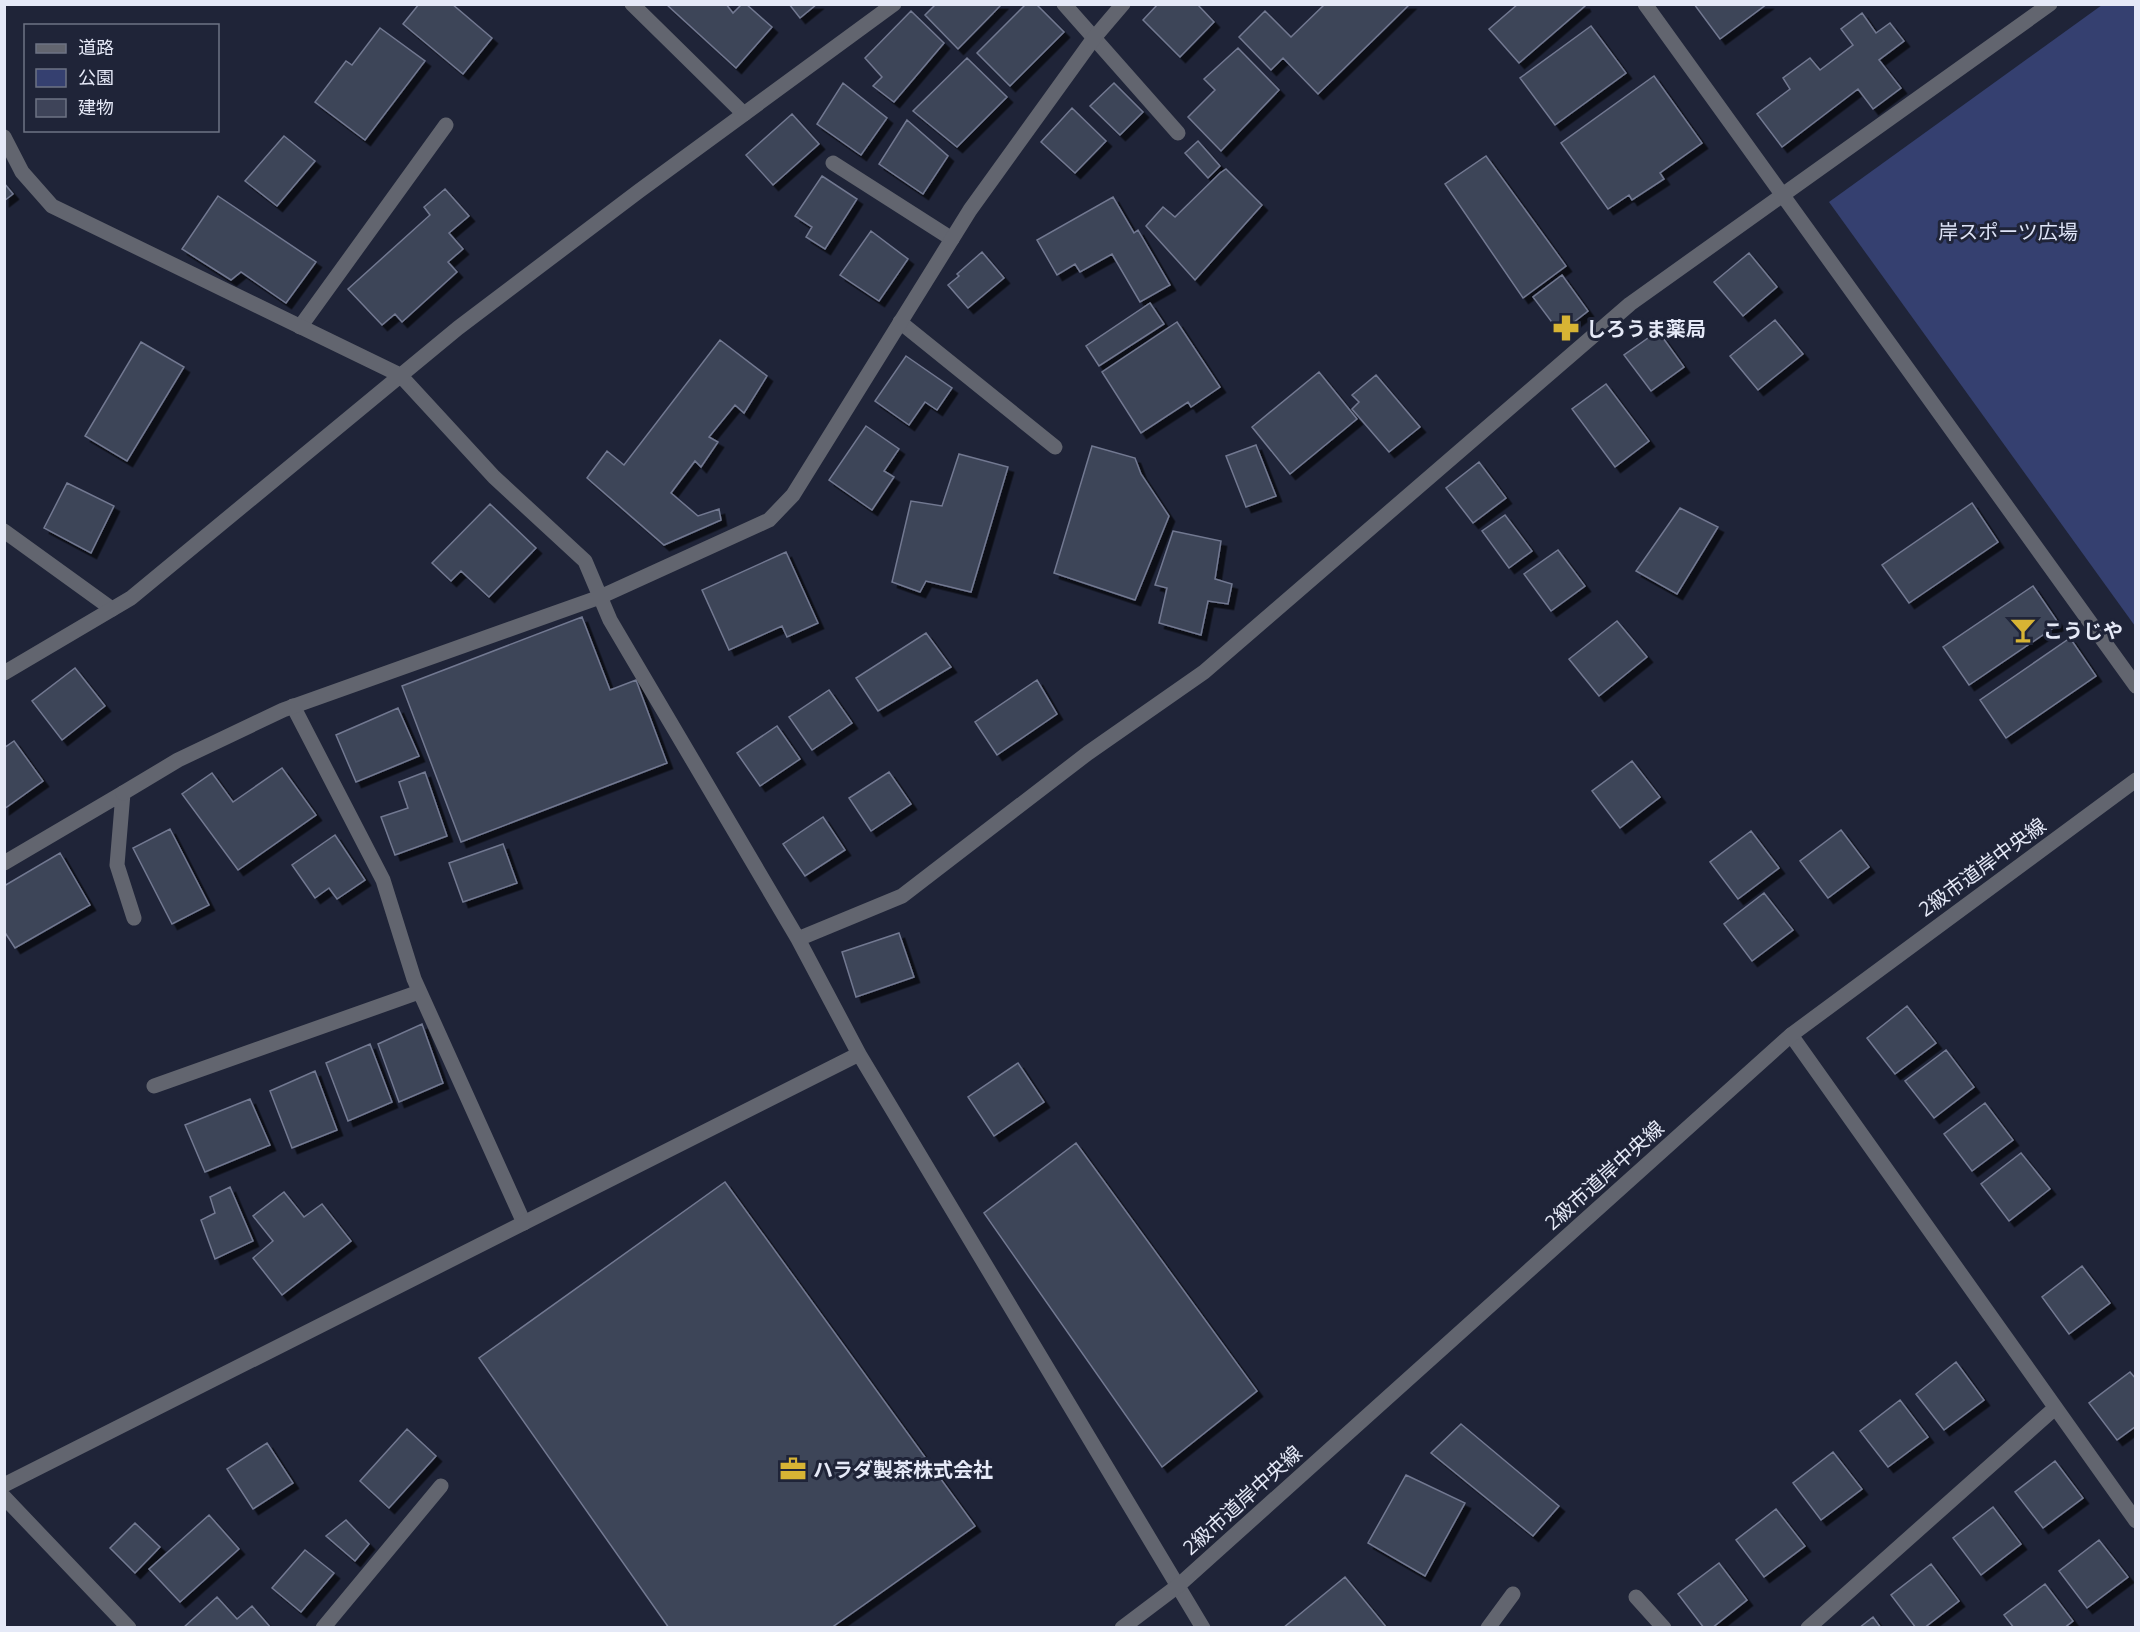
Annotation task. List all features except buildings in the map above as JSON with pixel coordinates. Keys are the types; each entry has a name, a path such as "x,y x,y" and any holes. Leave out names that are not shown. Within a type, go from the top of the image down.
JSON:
{"street":[{"path":"632,4 744,114"},
{"path":"1064,4 1178,133"},
{"path":"4,863 178,760 293,706 600,597 769,520 793,495 970,210 1094,38 1123,4"},
{"path":"1645,4 2136,686"},
{"path":"798,939 902,896 1088,753 1204,672 1630,304 2050,4"},
{"path":"4,673 131,598 458,328 893,5"},
{"path":"300,327 446,125"},
{"path":"4,137 22,172 52,206 400,375 494,477 585,561 610,620 798,939 859,1054 1203,1628"},
{"path":"834,162 952,239"},
{"path":"900,322 1055,447"},
{"path":"4,531 112,609"},
{"path":"293,706 383,880 419,992 524,1223"},
{"name":"2級市道岸中央線","path":"1122,1628 1179,1586 1791,1035 2136,780"},
{"path":"123,793 117,865 134,918"},
{"path":"154,1086 419,992"},
{"path":"1791,1035 2135,1519"},
{"path":"4,1485 859,1054"},
{"path":"1808,1628 2055,1408"},
{"path":"323,1628 441,1486"},
{"path":"4,1497 129,1628"},
{"path":"1488,1628 1513,1594"},
{"path":"1636,1597 1664,1628"}],"green space":[{"name":"岸スポーツ広場","path":"2102,5 2135,5 2135,626 1829,202"}],"place":[{"name":"しろうま薬局","path":"1566,328"},
{"name":"こうじや","path":"2023,630"},
{"name":"ハラダ製茶株式会社","path":"793,1469"}]}
